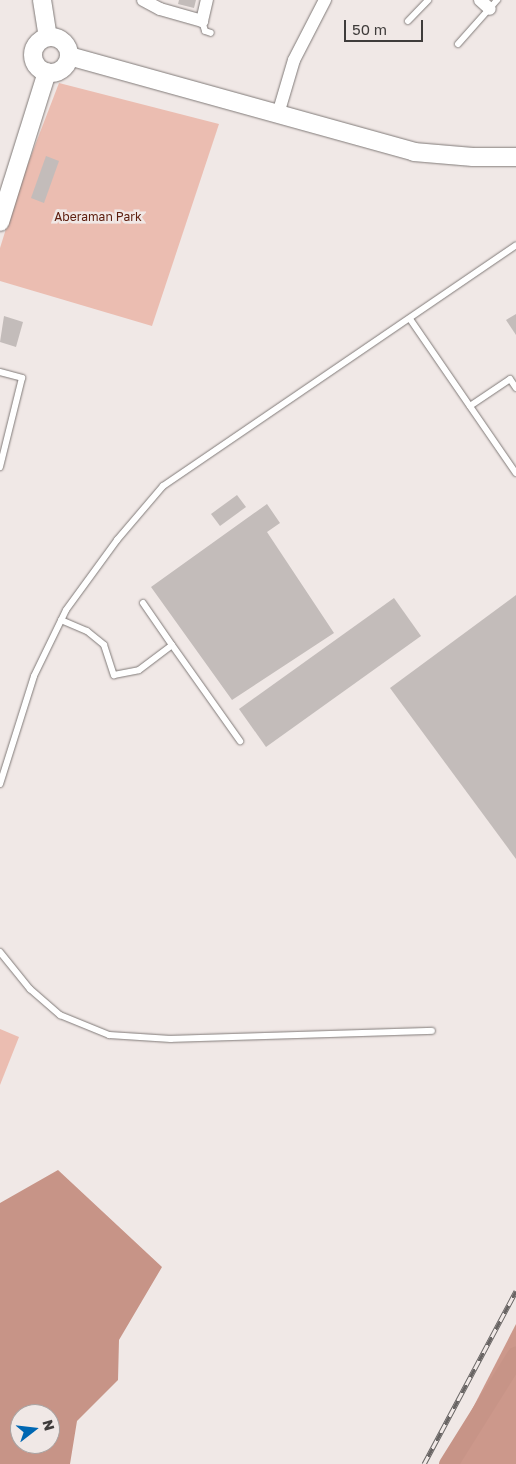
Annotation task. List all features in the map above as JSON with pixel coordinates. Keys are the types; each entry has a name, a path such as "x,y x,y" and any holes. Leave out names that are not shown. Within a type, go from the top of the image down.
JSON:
{"main road":[{"path":"42,0 48,37"},
{"path":"48,37 63,41 69,56 64,67 47,72 37,65 34,54 38,43 48,37"},
{"path":"69,56 414,152 473,157 516,157"},
{"path":"0,222 47,72"}],"street":[{"path":"143,0 160,9 202,21 208,0"},
{"path":"278,114 294,60 325,0"},
{"path":"480,0 494,4"}],"lane":[{"path":"408,21 428,0"},
{"path":"458,44 494,4"},
{"path":"202,21 205,31 211,33"},
{"path":"0,784 34,676 61,620 117,540 164,486 516,245"},
{"path":"410,319 516,473"},
{"path":"0,372 22,378 0,467"},
{"path":"470,406 510,379 516,388"},
{"path":"142,603 240,741"},
{"path":"61,620 87,631 104,645 114,675 139,670 172,644"},
{"path":"0,952 30,989 60,1015 109,1036 171,1039 432,1031"}],"green space":[{"name":"Aberaman Park","path":"59,83 219,124 152,326 0,281 0,248 19,187"},
{"path":"0,1029 19,1037 0,1085"}],"shaded area":[{"path":"58,1170 162,1267 119,1340 118,1380 77,1421 70,1464 0,1464 0,1203"},
{"path":"516,1324 516,1464 444,1464"}],"building":[{"path":"179,0 196,0 194,8 178,4"},
{"path":"46,156 59,161 44,203 31,198"},
{"path":"516,314 516,335 506,320"},
{"path":"4,316 23,322 16,347 0,342"},
{"path":"237,495 246,507 220,526 211,514"},
{"path":"267,504 280,523 267,532 334,633 232,700 151,587"},
{"path":"516,595 516,859 390,688"},
{"path":"394,598 421,636 266,747 239,709"}],"waterway":[{"path":"448,1464 516,1355"}],"railway":[{"path":"424,1464 516,1291"}]}
